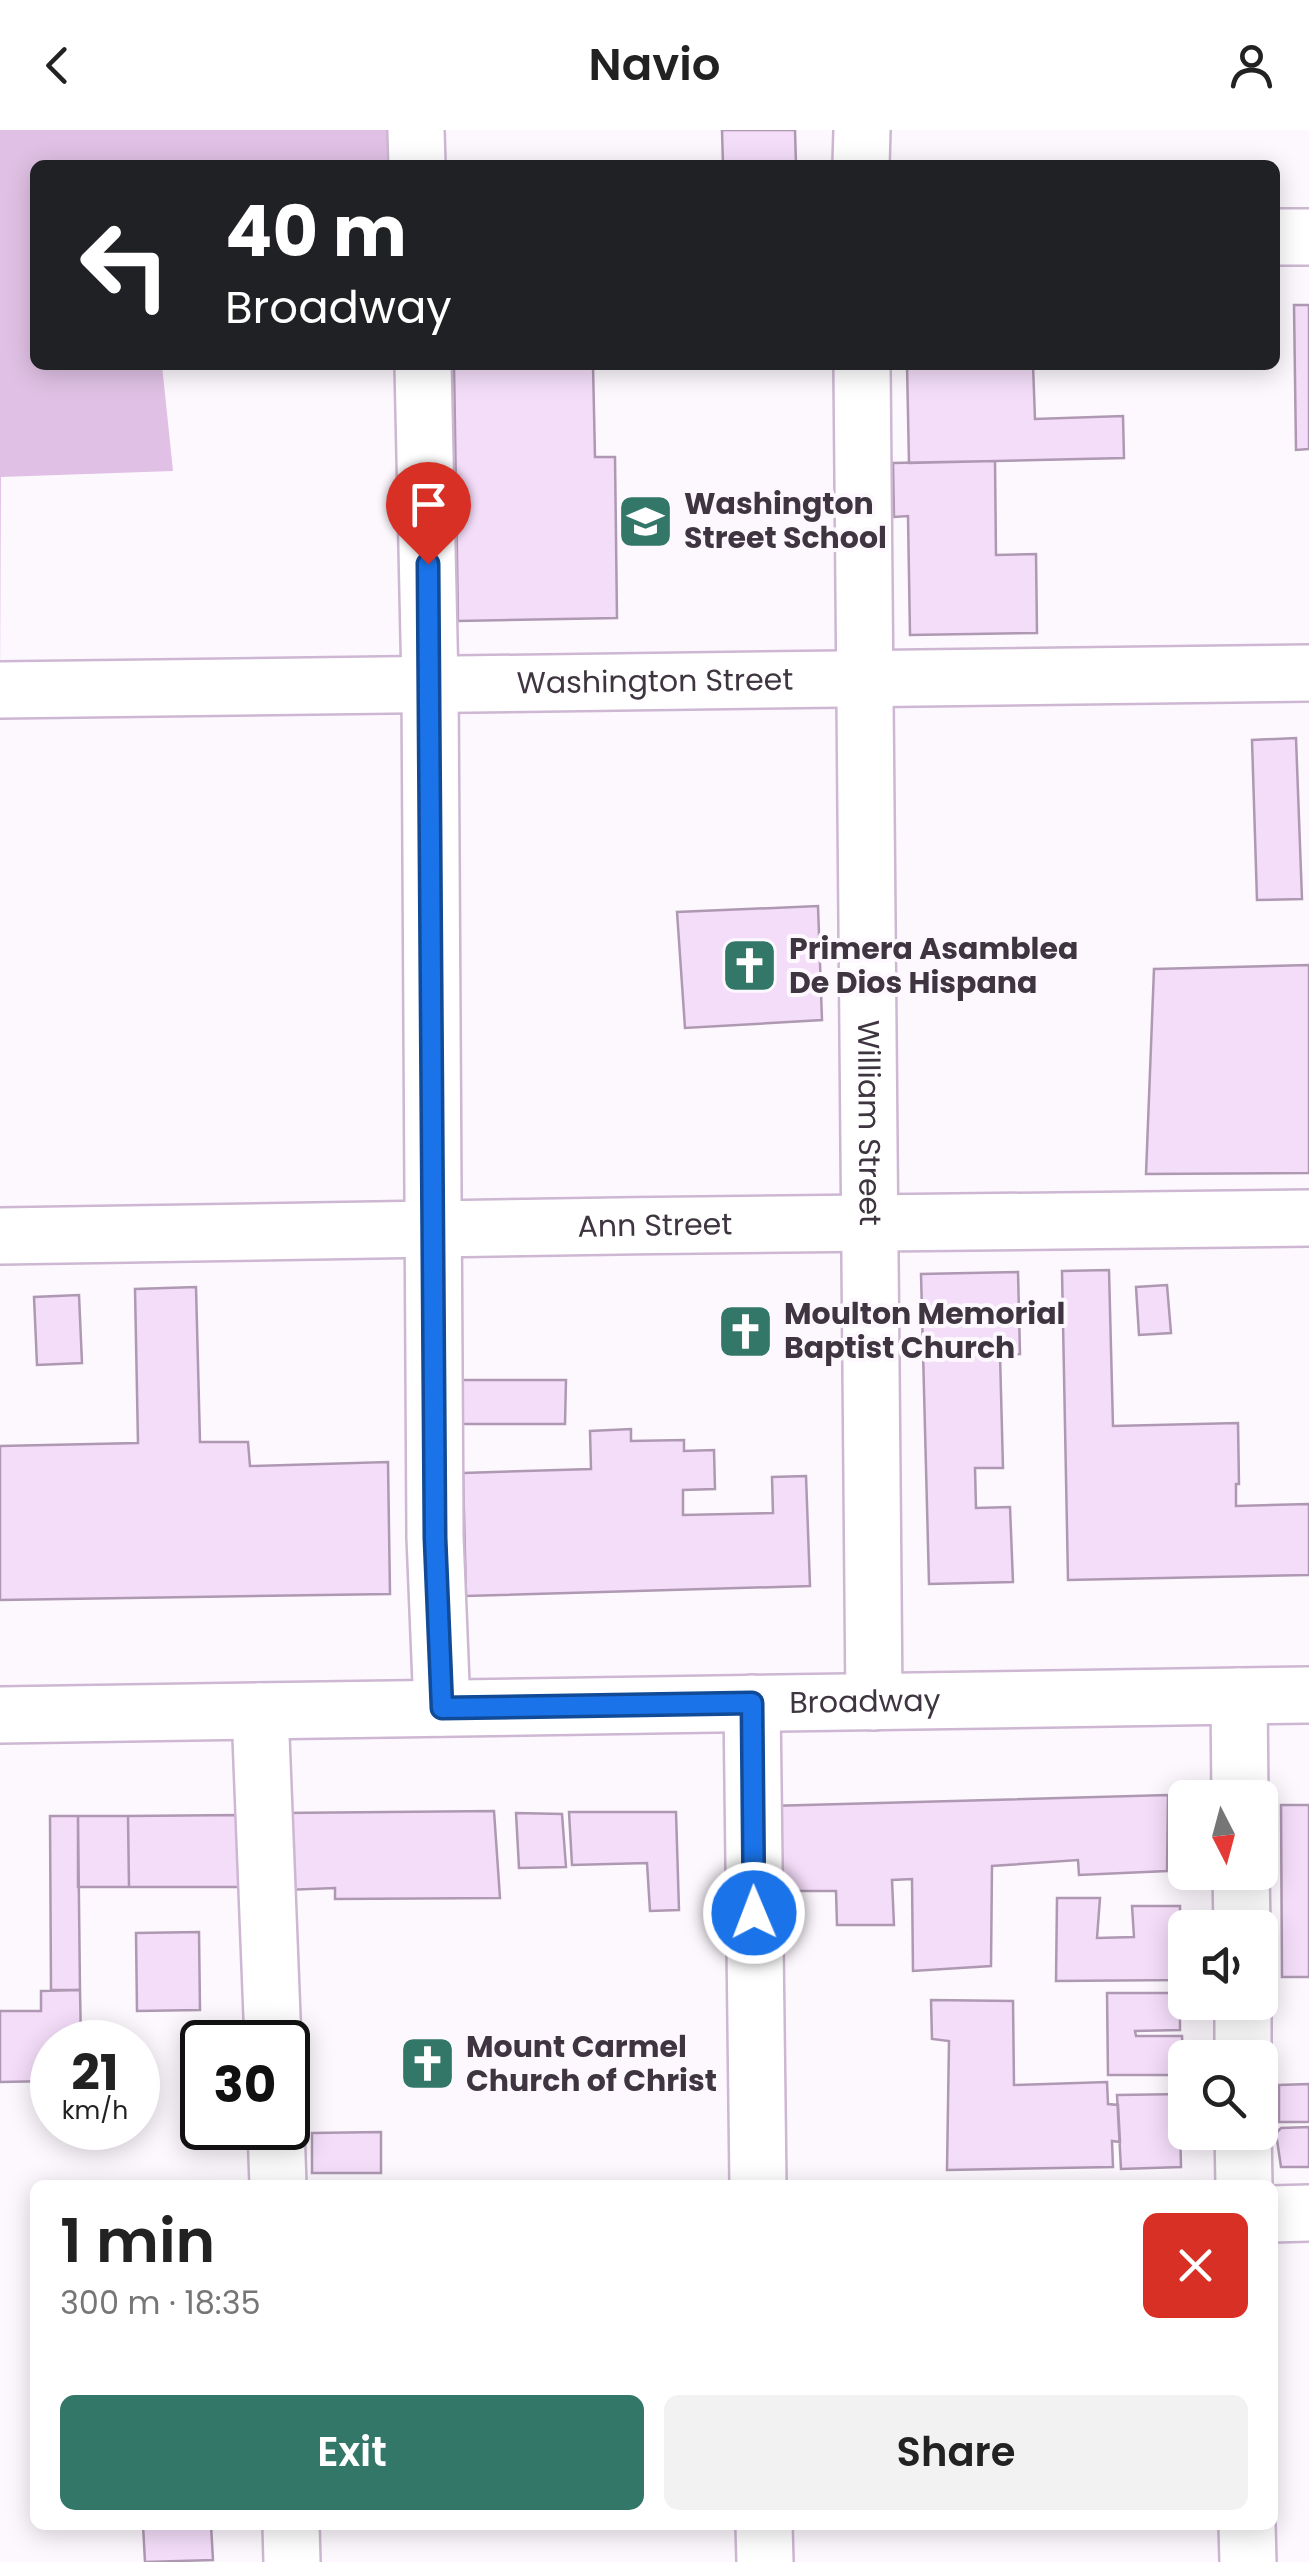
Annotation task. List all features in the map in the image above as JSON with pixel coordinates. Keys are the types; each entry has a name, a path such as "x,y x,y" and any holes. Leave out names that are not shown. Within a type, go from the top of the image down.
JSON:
{"street":[{"path":"416,130 418,160"},
{"path":"862,130 862,160"},
{"path":"1280,237 1309,237"},
{"path":"423,370 430,684 435,1538 442,1708"},
{"name":"William Street","path":"862,370 874,1702"},
{"name":"Washington Street","path":"0,690 1309,673"},
{"name":"Ann Street","path":"0,1236 868,1220 1309,1218"},
{"name":"Broadway","path":"0,1714 1309,1695"},
{"path":"1238,1696 1240,1780"},
{"path":"752,1703 758,2180"},
{"path":"260,1711 272,2020"},
{"path":"277,2150 278,2180"},
{"path":"1243,2150 1244,2180"},
{"path":"1278,2214 1309,2213"},
{"path":"291,2530 292,2562"},
{"path":"764,2530 765,2562"},
{"path":"1247,2530 1248,2562"}],"shaded area":[{"path":"0,130 416,130 417,160 30,160 30,370 163,370 173,471 1,477 0,690"}],"building":[{"path":"722,130 795,130 796,160 723,160"},
{"path":"1294,305 1309,305 1309,449 1296,450"},
{"path":"454,370 593,370 595,457 615,457 617,618 458,621"},
{"path":"907,370 1033,370 1035,419 1123,416 1124,458 909,463"},
{"path":"995,461 996,555 1036,554 1037,633 910,635 908,516 894,517 893,463"},
{"path":"1296,738 1302,899 1257,900 1252,740"},
{"name":"Primera Asamblea De Dios Hispana","path":"818,906 822,1020 685,1028 677,912"},
{"path":"1309,965 1309,1173 1146,1174 1154,969"},
{"path":"1109,1270 1113,1426 1238,1423 1236,1506 1309,1504 1309,1575 1068,1580 1062,1271"},
{"path":"1018,1272 1020,1354 1000,1355 1003,1468 975,1468 976,1508 1010,1507 1013,1582 929,1584 921,1274"},
{"path":"1167,1285 1171,1333 1139,1335 1136,1287"},
{"path":"196,1287 200,1442 248,1442 250,1466 388,1462 390,1594 0,1600 0,1446 138,1443 135,1289"},
{"path":"79,1295 82,1363 37,1365 34,1297"},
{"path":"459,1380 566,1380 565,1424 458,1424"},
{"path":"631,1429 631,1441 684,1440 684,1451 714,1450 715,1489 683,1490 683,1515 773,1513 772,1477 806,1476 810,1586 466,1596 463,1473 591,1469 590,1431"},
{"path":"1168,1795 1167,1871 1079,1875 1078,1860 992,1866 991,1966 913,1971 912,1879 892,1880 894,1925 837,1925 836,1891 771,1891 769,1806"},
{"path":"1281,1805 1309,1805 1309,1977 1282,1977"},
{"path":"494,1811 500,1898 335,1899 335,1888 285,1890 281,1813"},
{"path":"569,1812 676,1812 679,1910 650,1911 647,1863 572,1865"},
{"path":"516,1813 562,1814 566,1867 519,1868"},
{"path":"240,1815 239,1887 129,1887 128,1816"},
{"path":"50,1816 78,1816 80,1990 51,1990"},
{"path":"78,1816 128,1816 129,1887 78,1887"},
{"path":"1057,1898 1100,1898 1097,1938 1134,1937 1132,1906 1180,1906 1180,1910 1168,1910 1168,1980 1056,1981"},
{"path":"199,1932 200,2010 137,2011 136,1933"},
{"path":"80,1990 81,2020 30,2020 30,2081 0,2082 0,2011 41,2011 41,1991"},
{"path":"1107,1993 1168,1993 1168,2020 1180,2020 1180,2030 1135,2031 1136,2036 1182,2036 1182,2040 1168,2040 1168,2075 1108,2075"},
{"path":"931,2000 1013,2001 1014,2085 1107,2082 1108,2104 1118,2105 1120,2142 1112,2141 1113,2167 947,2170 949,2041 932,2039"},
{"path":"1309,2084 1309,2122 1279,2122 1279,2085"},
{"path":"1168,2094 1168,2150 1181,2150 1181,2167 1121,2169 1117,2095"},
{"path":"1309,2127 1309,2167 1281,2167 1281,2128"},
{"path":"381,2132 381,2173 312,2173 312,2133"},
{"path":"143,2530 211,2530 213,2560 145,2562"}],"place":[{"name":"Washington Street School","path":"645,521"},
{"name":"Primera Asamblea De Dios Hispana","path":"750,966"},
{"name":"Moulton Memorial Baptist Church","path":"745,1331"},
{"name":"Mount Carmel Church of Christ","path":"427,2064"}],"route":[{"path":"428,564 435,1538 442,1708 752,1703 754,1913"}]}
